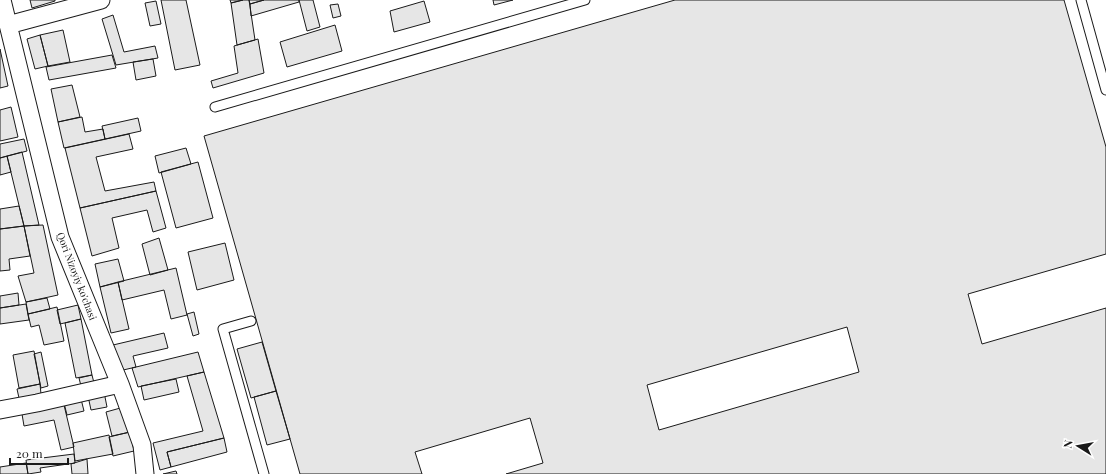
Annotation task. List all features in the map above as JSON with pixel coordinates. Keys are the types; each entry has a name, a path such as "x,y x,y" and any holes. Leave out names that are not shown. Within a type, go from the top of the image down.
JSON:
{"street":[{"name":"Qori Nizoyiy ko'chasi","path":"2,0 60,236 120,384 142,445 145,474"},
{"path":"8,25 101,0"},
{"path":"0,410 120,384"}],"lane":[{"path":"215,107 585,0"},
{"path":"1081,0 1106,90"},
{"path":"251,321 223,329 264,474"}],"building":[{"path":"30,0 55,0 55,1 32,8"},
{"path":"161,0 186,0 200,65 175,70"},
{"path":"230,0 243,0 231,3"},
{"path":"249,0 255,40 237,45 231,3"},
{"path":"249,0 264,0 250,4"},
{"path":"264,0 299,0 299,2 251,16 250,4"},
{"path":"299,0 313,0 320,27 307,31"},
{"path":"493,0 513,0 494,5"},
{"path":"675,0 1064,0 1106,147 1106,254 968,294 982,344 1106,308 1106,474 506,474 543,463 530,418 415,452 422,474 300,474 204,136","holes":["847,327 859,372 659,430 647,385"]},
{"path":"156,1 161,24 150,26 145,3"},
{"path":"424,1 430,22 394,32 390,11"},
{"path":"338,4 341,16 333,18 330,5"},
{"path":"113,15 124,52 155,46 158,58 116,65 102,19"},
{"path":"335,25 342,51 287,67 280,42"},
{"path":"63,30 70,62 48,66 40,35"},
{"path":"40,35 48,66 35,69 27,39"},
{"path":"258,39 264,73 213,88 211,81 238,73 234,46"},
{"path":"0,49 8,86 0,88"},
{"path":"112,55 116,68 49,80 46,67"},
{"path":"153,59 156,76 136,80 133,62"},
{"path":"72,85 80,117 58,122 51,89"},
{"path":"11,107 18,137 0,141 0,110"},
{"path":"82,117 85,132 103,129 105,139 64,148 58,122"},
{"path":"138,118 141,131 105,139 102,126"},
{"path":"129,134 133,149 96,157 105,191 154,182 156,191 80,208 65,148"},
{"path":"24,139 27,151 0,158 0,144"},
{"path":"186,148 191,164 159,173 155,156"},
{"path":"22,152 39,225 24,226 7,156"},
{"path":"7,156 11,172 0,175 0,158"},
{"path":"198,162 213,218 176,228 161,172"},
{"path":"156,191 166,228 153,232 147,210 112,218 119,248 92,256 80,208"},
{"path":"19,206 24,226 0,229 0,209"},
{"path":"43,225 58,295 26,302 18,276 34,273 24,226"},
{"path":"24,226 30,256 9,259 10,270 0,271 0,229"},
{"path":"159,238 168,270 150,275 142,244"},
{"path":"225,243 234,280 197,290 188,252"},
{"path":"118,259 124,281 100,287 95,264"},
{"path":"176,268 187,315 171,319 164,290 122,300 118,282"},
{"path":"118,282 129,329 111,333 100,287"},
{"path":"18,293 19,305 0,308 0,296"},
{"path":"47,298 50,309 28,314 26,302"},
{"path":"26,304 29,320 0,324 0,308"},
{"path":"78,305 81,319 60,324 57,310"},
{"path":"57,307 64,341 44,345 39,325 31,327 28,314"},
{"path":"194,312 199,334 193,336 187,314"},
{"path":"81,319 92,375 76,378 65,323"},
{"path":"164,333 168,348 133,356 136,367 119,371 113,345"},
{"path":"262,342 276,391 251,398 237,349"},
{"path":"34,351 40,384 19,388 13,355"},
{"path":"41,352 48,386 41,388 34,354"},
{"path":"198,352 204,372 138,387 132,368"},
{"path":"204,372 224,438 167,452 171,467 160,470 153,443 203,431 187,376"},
{"path":"92,375 94,383 81,386 79,378"},
{"path":"176,379 179,392 144,400 141,386"},
{"path":"40,384 41,394 19,398 17,389"},
{"path":"276,391 290,439 267,445 254,397"},
{"path":"104,392 107,407 91,410 88,396"},
{"path":"81,399 84,411 67,415 64,403"},
{"path":"64,405 74,447 61,450 54,420 24,426 22,414"},
{"path":"124,407 130,432 112,436 106,412"},
{"path":"130,432 134,451 113,456 109,437"},
{"path":"109,435 113,454 75,461 73,443"},
{"path":"224,438 227,452 171,467 167,452"},
{"path":"74,454 75,463 40,468 41,472 28,474 26,460"},
{"path":"87,459 88,474 72,474 71,464"},
{"path":"26,463 28,474 0,474 0,467"},
{"path":"176,471 177,474 163,474"}]}
